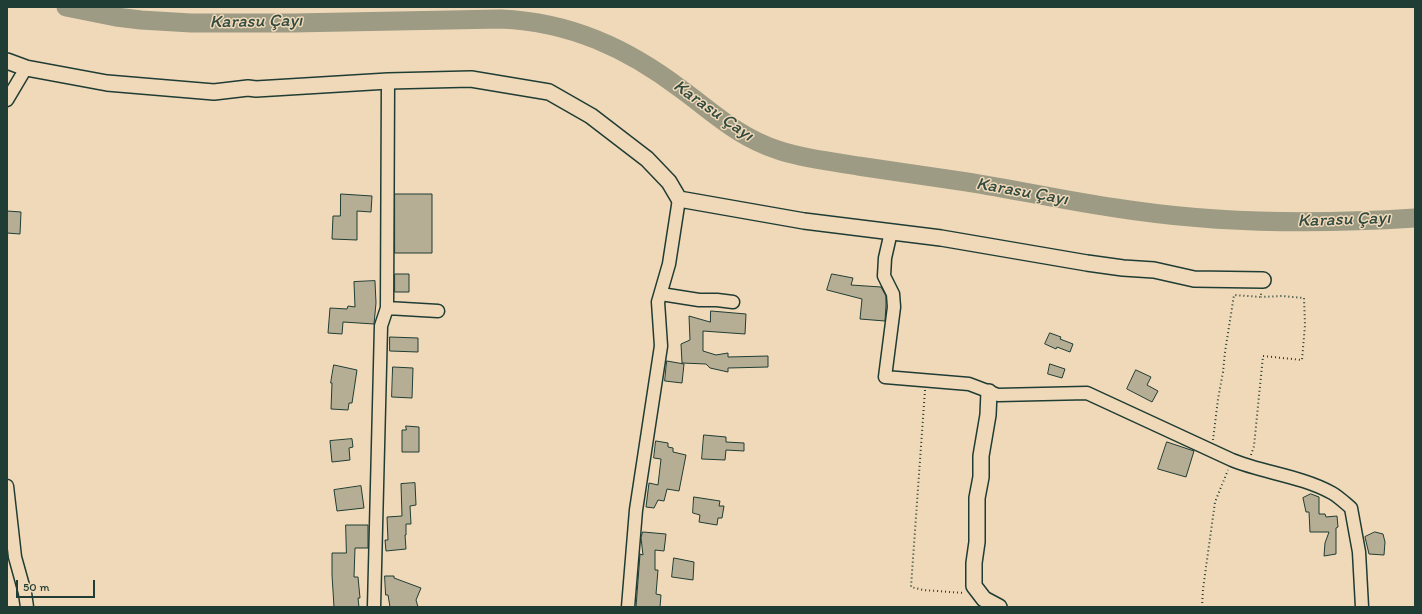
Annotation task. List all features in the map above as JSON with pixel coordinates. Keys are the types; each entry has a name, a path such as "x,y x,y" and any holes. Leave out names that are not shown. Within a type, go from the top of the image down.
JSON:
{"street":[{"path":"7,61 26,68 107,83 214,92 248,88 256,89 388,81 471,79 549,92 591,116 647,159 669,182 679,199 669,264 658,302 661,346 636,510 628,607"},
{"path":"7,100 26,68"},
{"path":"374,607 381,326 387,308 388,81"},
{"path":"679,199 804,222 941,238 1087,263 1123,268 1154,270 1194,279 1263,280"},
{"path":"891,232 880,279 893,294 894,307 885,377 969,384 998,395 1087,393 1232,460 1247,466 1311,484 1332,494 1351,508 1359,552 1362,607"},
{"path":"660,294 700,300 733,302"},
{"path":"387,308 438,311"},
{"path":"989,392 988,415 981,456 981,477 977,498 974,586 984,599 999,607"},
{"path":"7,486 11,557 25,593 27,607"}],"path":[{"path":"1261,297 1263,280"},
{"path":"1211,451 1223,372 1224,352 1234,295 1304,298 1304,345 1302,360 1264,356 1254,446 1247,466"},
{"path":"925,380 911,587 923,590 979,593"},
{"path":"1202,607 1202,589 1215,502 1232,460"}],"building":[{"path":"341,194 372,196 371,212 357,211 357,240 332,239 333,216 340,216"},
{"path":"395,194 432,194 432,253 395,253"},
{"path":"7,211 21,212 20,234 7,233"},
{"path":"395,274 409,274 409,292 395,292"},
{"path":"832,274 853,278 851,285 881,287 886,296 885,321 860,319 862,299 827,290"},
{"path":"375,281 376,303 374,324 343,322 342,334 328,333 330,308 347,309 348,306 355,307 354,282"},
{"path":"711,311 746,314 745,334 703,331 703,351 716,355 728,353 728,357 768,356 768,367 728,368 728,372 710,368 706,364 682,363 681,344 690,340 689,316 710,322"},
{"path":"1050,333 1073,344 1070,352 1057,347 1056,349 1045,344"},
{"path":"390,337 418,338 418,352 390,351"},
{"path":"667,361 684,364 682,383 665,381"},
{"path":"1050,364 1065,369 1062,378 1048,374"},
{"path":"334,365 357,370 352,403 349,403 348,410 331,409 331,383"},
{"path":"393,367 413,368 412,398 392,397"},
{"path":"1136,370 1151,377 1147,385 1158,391 1152,402 1127,389"},
{"path":"406,426 419,427 419,452 402,452 402,430 406,430"},
{"path":"704,435 726,437 726,442 744,443 744,451 726,450 725,460 702,459"},
{"path":"352,439 353,447 349,448 350,460 332,462 330,441"},
{"path":"656,441 668,443 668,447 673,448 673,452 686,455 679,491 667,489 664,501 658,500 654,508 646,507 649,483 658,485 661,459 654,458"},
{"path":"1167,442 1194,451 1186,477 1158,469"},
{"path":"415,483 416,505 410,506 411,524 406,524 406,549 386,551 385,540 388,540 387,517 402,516 401,484"},
{"path":"361,486 364,508 337,511 334,490"},
{"path":"1311,494 1319,497 1319,514 1325,514 1326,517 1337,516 1338,527 1336,528 1336,554 1324,556 1325,543 1329,532 1310,532 1309,512 1306,512 1303,498"},
{"path":"694,497 720,501 719,506 724,506 722,518 718,518 717,525 699,522 700,515 693,513"},
{"path":"346,525 368,525 368,548 355,548 354,577 358,577 360,598 358,598 359,607 334,607 332,553 346,553"},
{"path":"643,532 666,534 664,551 655,550 655,570 658,570 656,594 661,595 660,607 636,607 640,554 643,555 641,538"},
{"path":"1375,532 1383,534 1385,542 1384,555 1369,554 1365,537"},
{"path":"674,558 694,562 693,580 672,577"},
{"path":"385,576 394,576 394,578 421,588 416,600 418,607 390,607 388,595 386,595"}],"waterway":[{"name":"Karasu Çayı","path":"66,7 116,17 191,23 293,23 501,19 526,21 551,25 574,32 619,50 661,74 738,131 764,145 798,156 967,182 1094,205 1172,215 1241,221 1276,222 1415,218"}]}
